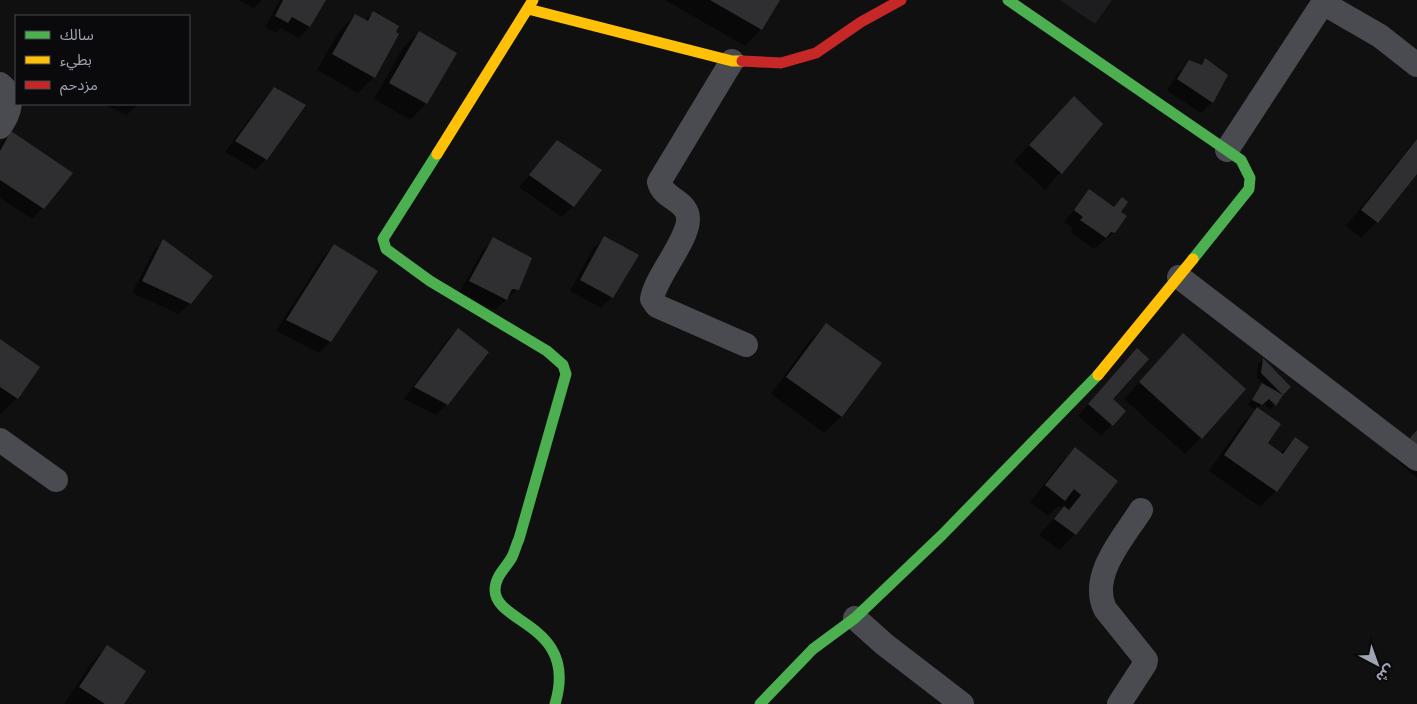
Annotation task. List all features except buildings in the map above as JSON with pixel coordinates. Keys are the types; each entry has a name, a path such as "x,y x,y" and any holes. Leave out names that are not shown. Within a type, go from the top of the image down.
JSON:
{"street":[{"path":"555,704 562,683 558,661 545,640 503,606 495,596 495,584 499,573 513,555 521,530 566,374 563,365 547,351 430,280 386,249 383,239 531,4 732,61 781,63 798,60 816,53 861,22 901,0"},
{"path":"760,704 813,649 855,618 1005,474 1063,413 1116,355 1249,189 1250,178 1248,169 1242,160 1008,0"},
{"path":"1227,150 1324,1 1380,36 1417,65"},
{"path":"732,61 659,182 663,192 683,207 687,213 688,221 683,236 655,286 652,299 657,306 746,345"},
{"path":"0,84 6,89 11,103 7,117 0,127"},
{"path":"1179,277 1417,459"},
{"path":"0,440 56,480"},
{"path":"1119,704 1146,660 1101,602 1101,580 1107,565 1142,510"},
{"path":"855,618 884,644 962,704"}],"shaded area":[{"path":"1060,0 1112,0 1095,24"}],"traffic: fast":[{"path":"1008,0 1241,160 1250,178 1249,189 1193,259"},
{"path":"437,154 383,239 386,249 430,281 547,351 563,365 566,374 519,539 512,557 501,572 495,585 499,601 508,611 547,642 556,657 559,678 555,704"},
{"path":"760,704 813,649 855,618 942,535 1098,375"}],"traffic: slow":[{"path":"437,154 533,0"},
{"path":"528,9 732,61 742,61"},
{"path":"1098,375 1193,259"}],"traffic: jam":[{"path":"742,61 781,63 816,53 861,22 901,0"}]}
